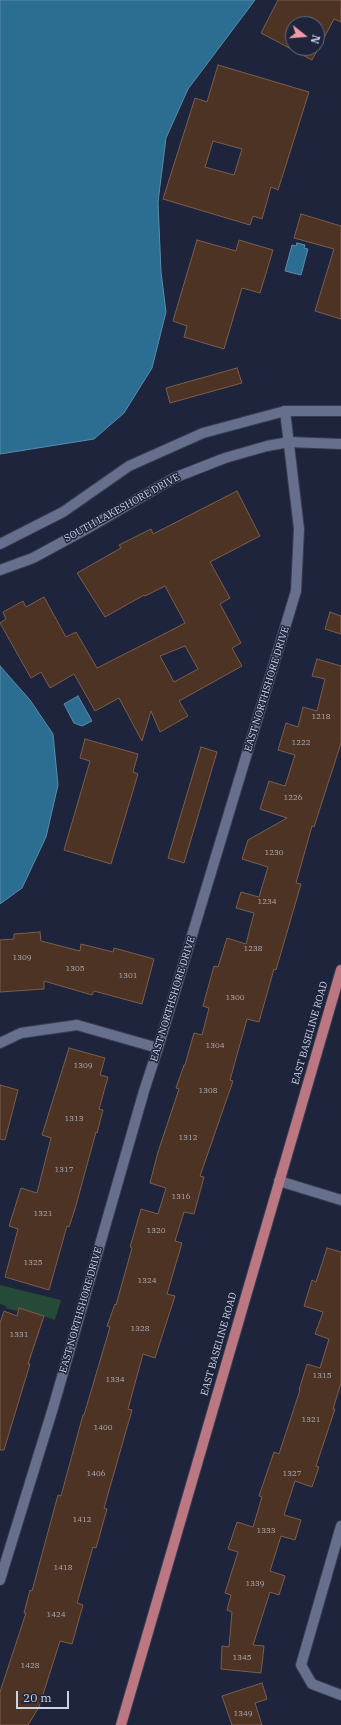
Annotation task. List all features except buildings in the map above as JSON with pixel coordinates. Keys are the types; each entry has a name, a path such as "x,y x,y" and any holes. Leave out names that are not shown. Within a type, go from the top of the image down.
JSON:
{"main road":[{"name":"EAST BASELINE ROAD","path":"121,1725 341,970"}],"street":[{"path":"0,544 63,512 130,466 203,433 285,411 341,411"},
{"name":"EAST NORTHSHORE DRIVE","path":"0,1580 53,1408 144,1091 296,591 299,529 285,411"},
{"name":"SOUTH LAKESHORE DRIVE","path":"0,570 33,558 174,478 225,458 267,446 289,442 341,444"},
{"path":"0,1043 21,1033 77,1025 158,1048"},
{"path":"279,1181 341,1200"},
{"path":"341,1526 301,1665 312,1684 341,1694"}],"green space":[{"path":"0,1285 61,1300 55,1320 19,1308 17,1311 6,1308 6,1306 0,1304"}],"water":[{"path":"0,0 255,0 188,89 166,138 158,202 161,272 166,312 152,368 124,413 94,439 0,454"},
{"path":"297,243 305,245 304,248 308,249 301,275 285,271 292,245 296,246"},
{"path":"0,666 30,700 53,734 58,785 46,837 22,888 0,904"},
{"path":"78,696 92,721 82,726 74,723 64,704"}]}
